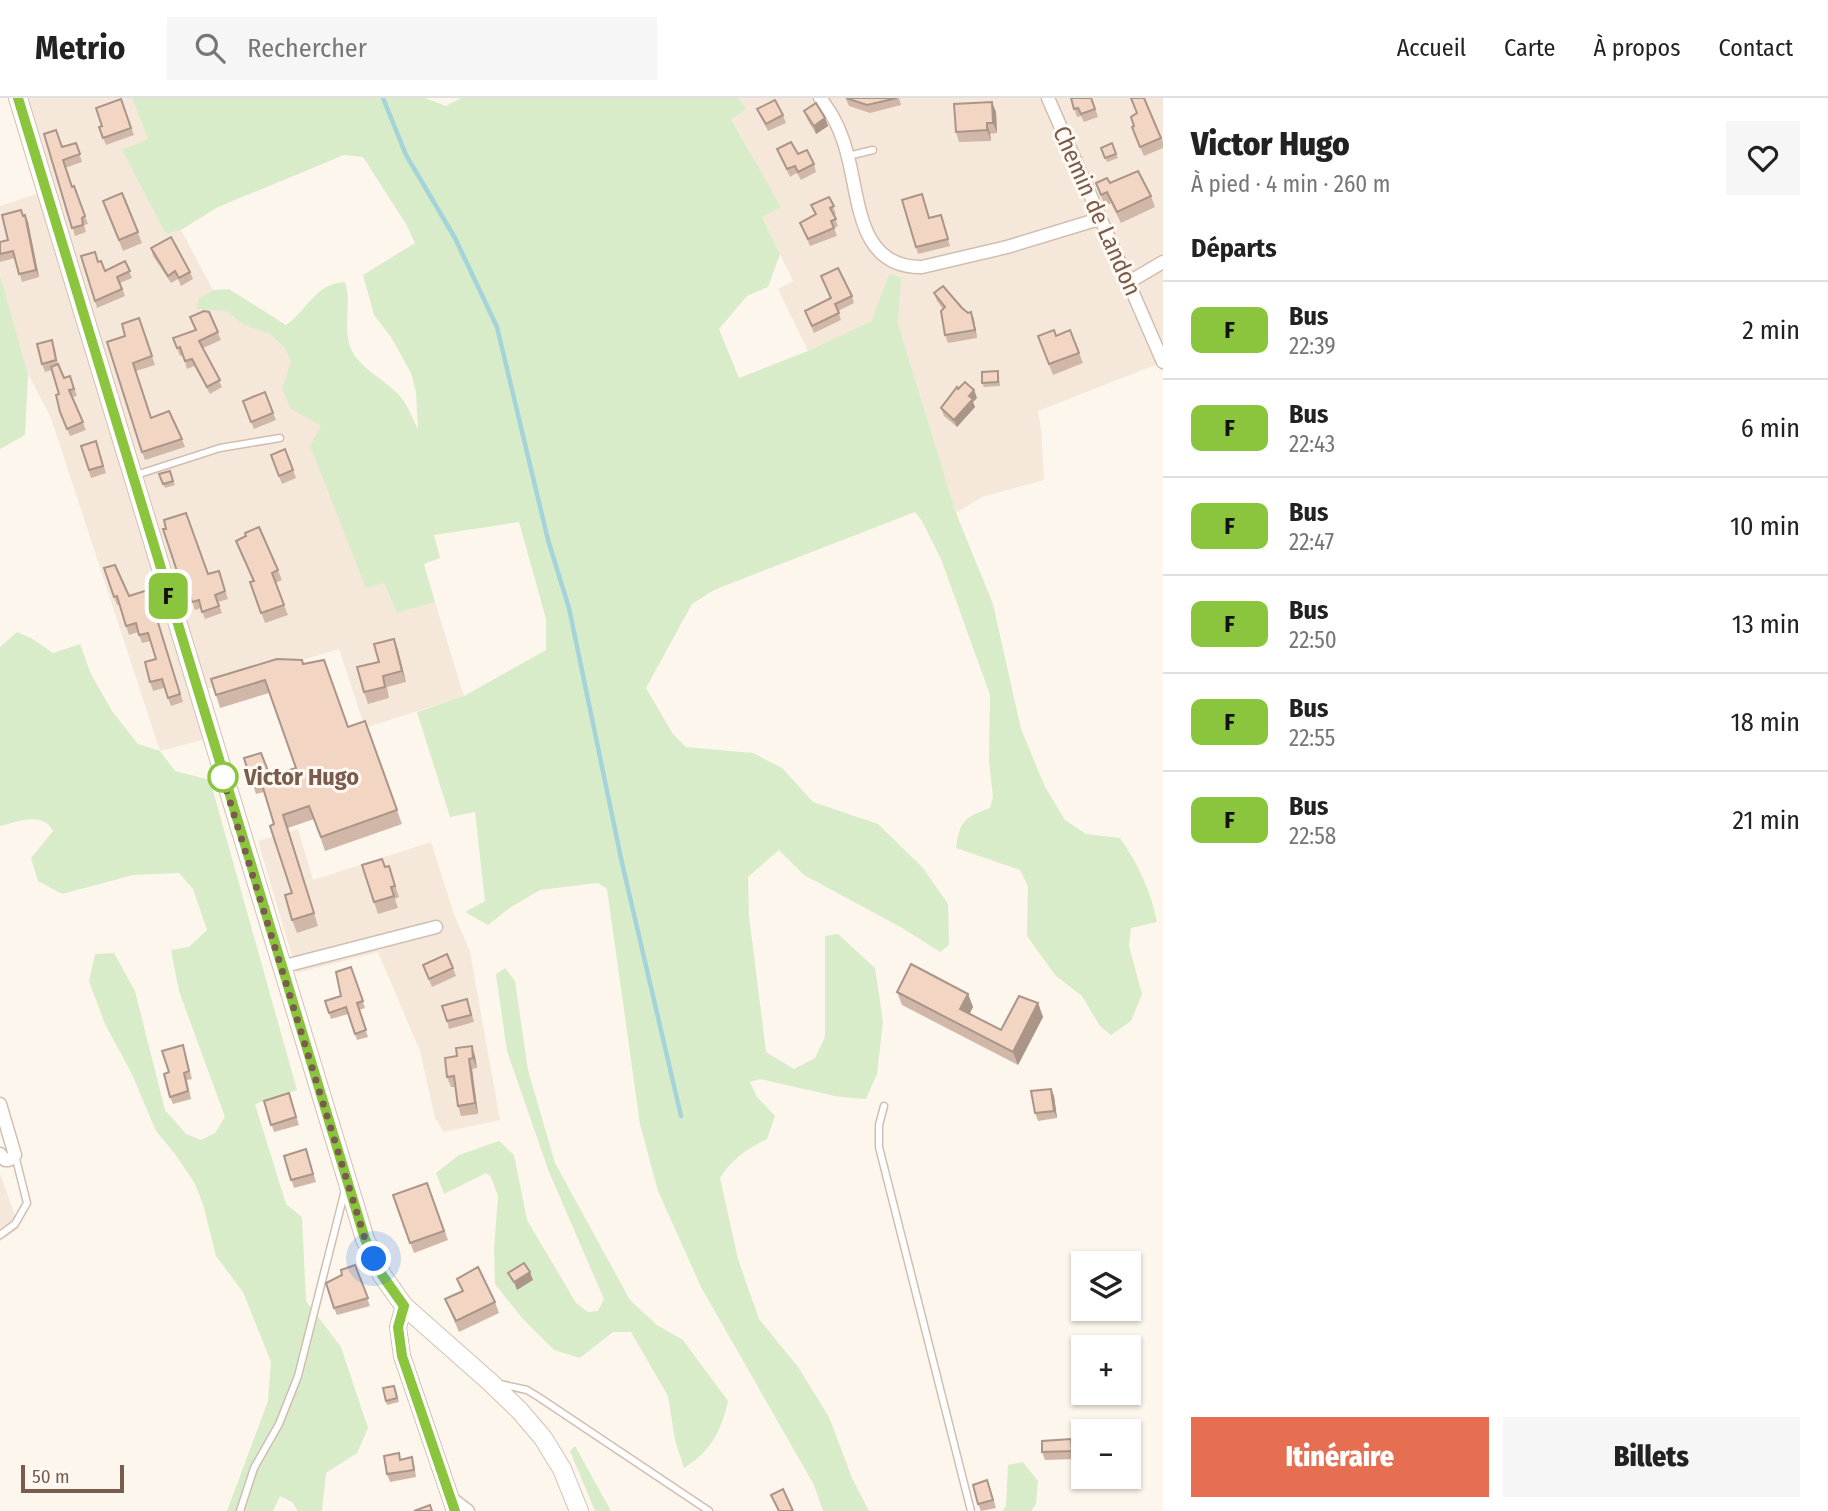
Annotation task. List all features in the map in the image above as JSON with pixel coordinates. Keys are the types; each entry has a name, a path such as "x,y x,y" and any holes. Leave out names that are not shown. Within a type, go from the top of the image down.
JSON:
{"main road":[{"path":"18,98 365,1239 382,1275 404,1306 490,1382 543,1438 562,1469 579,1511"}],"street":[{"path":"820,98 837,124 870,240 885,258 908,268 1007,247 1099,219"},
{"name":"Chemin de Landon","path":"1048,98 1163,362"},
{"path":"1129,282 1163,262"},
{"path":"281,967 436,927"},
{"path":"0,1104 15,1155 5,1160 0,1154"},
{"path":"404,1306 398,1327 402,1356 453,1504 468,1511"}],"lane":[{"path":"848,156 873,150"},
{"path":"132,477 220,448 280,438"},
{"path":"884,1105 879,1125 879,1147 971,1511"},
{"path":"0,1235 15,1224 27,1203 15,1155"},
{"path":"240,1511 254,1468 279,1424 298,1376 347,1181"},
{"path":"490,1382 527,1390 541,1398 709,1511"}],"shaded area":[{"path":"27,98 132,98 148,139 123,150 166,234 181,230 213,290 199,298 226,311 244,325 270,334 284,347 291,361 291,409 322,426 366,588 384,583 397,613 435,602 464,696 365,728 339,649 193,693 206,739 160,751 51,418 28,374 0,275 0,206 54,188"},
{"path":"738,98 1163,98 1163,362 1038,411 1044,480 982,497 956,513 898,323 901,277 889,274 871,321 808,351 778,289 793,281 762,217 780,207 731,118 745,109"},
{"path":"298,829 313,880 431,842 454,914 470,952 500,1120 444,1132 435,1118 420,1051 378,952 297,973 258,841"},
{"path":"0,1173 19,1228 0,1241"}],"green space":[{"path":"132,98 425,98 446,106 461,98 738,98 746,109 731,119 781,207 762,217 780,254 768,287 747,296 719,329 739,378 808,351 871,321 889,274 901,277 898,323 956,513 993,604 1021,729 1045,787 1065,820 1086,834 1120,838 1143,878 1157,922 1131,928 1129,946 1142,994 1131,1021 1111,1035 1100,1026 1082,996 1055,975 1027,936 1028,886 1020,870 956,848 962,825 969,817 990,808 993,797 989,761 990,695 941,559 915,512 714,590 692,604 646,688 673,734 686,747 753,753 782,768 813,802 878,824 923,868 948,904 949,945 940,952 904,929 804,875 779,850 748,877 749,916 766,1052 794,1069 815,1058 825,1037 825,936 838,934 875,968 883,1022 877,1074 866,1099 840,1097 760,1079 750,1082 757,1097 775,1116 767,1139 740,1155 720,1178 738,1259 759,1319 798,1367 829,1417 852,1478 869,1511 823,1511 814,1485 701,1287 658,1191 640,1124 607,889 598,883 540,890 488,925 465,912 485,901 475,812 450,817 417,712 464,696 546,650 546,619 519,522 434,535 440,558 424,564 435,602 397,613 384,583 366,588 310,446 321,426 291,409 282,389 291,361 284,347 270,334 244,325 226,311 196,309 199,298 213,290 229,289 286,325 319,292 326,287 345,282 350,346 360,362 397,393 418,429 416,392 411,373 391,337 374,315 363,275 415,243 406,224 363,157 344,155 218,207 181,230 166,234 122,150 148,139"},
{"path":"0,275 28,374 25,435 0,449"},
{"path":"17,632 53,653 80,644 91,674 112,711 138,744 160,751 175,771 210,780 297,1090 255,1104 286,1204 302,1217 306,1301 341,1347 368,1428 357,1453 326,1473 322,1511 298,1511 292,1502 280,1496 273,1511 227,1511 268,1401 271,1362 243,1292 216,1256 203,1204 194,1182 156,1131 131,1072 105,1024 89,981 95,954 114,953 135,991 165,1110 186,1134 201,1140 215,1133 225,1117 179,991 171,950 189,947 207,930 193,889 179,873 133,875 62,894 38,881 31,858 53,831 48,825 43,821 29,820 0,826 0,647"},
{"path":"505,968 515,981 528,1070 555,1163 630,1300 657,1325 683,1340 728,1401 714,1440 684,1468 675,1440 668,1396 631,1332 613,1332 580,1358 554,1350 522,1318 495,1284 494,1248 498,1196 491,1177 486,1173 444,1194 436,1173 459,1155 499,1141 514,1155 527,1220 576,1303 588,1312 598,1311 604,1299 549,1172 507,1051 496,974"},
{"path":"575,1446 611,1511 595,1511 570,1451"},
{"path":"1023,1462 1038,1481 1036,1504 1031,1511 1002,1511 1006,1506 1008,1465"}],"building":[{"path":"846,98 897,98 867,105"},
{"path":"1071,98 1091,98 1095,109 1081,114 1078,108 1074,109"},
{"path":"1131,98 1144,98 1161,138 1140,147 1132,127 1131,117 1137,113"},
{"path":"121,99 131,128 103,138 96,108"},
{"path":"775,100 783,115 766,124 757,109"},
{"path":"992,102 993,123 987,123 987,130 956,132 954,104"},
{"path":"816,103 825,118 814,126 804,111"},
{"path":"56,130 62,147 76,143 80,154 63,160 85,216 82,218 83,225 72,228 44,134"},
{"path":"791,142 798,154 807,150 814,164 798,172 795,166 787,169 777,149"},
{"path":"1112,143 1116,154 1105,158 1101,148"},
{"path":"1138,171 1151,196 1117,212 1107,192 1101,195 1096,183 1107,178 1110,183"},
{"path":"122,193 138,232 119,240 103,201"},
{"path":"922,194 929,218 941,215 948,239 916,247 902,200"},
{"path":"829,197 834,206 830,208 836,219 831,221 834,228 808,239 800,223 816,214 811,205"},
{"path":"21,210 23,216 25,215 36,270 19,274 13,251 0,254 0,242 8,240 2,215"},
{"path":"171,237 190,272 179,278 175,271 168,276 151,248"},
{"path":"95,252 105,271 125,261 130,271 117,277 122,289 95,301 81,256"},
{"path":"838,268 852,296 835,304 839,313 812,326 805,311 831,298 821,276"},
{"path":"943,286 962,308 968,313 971,312 975,330 945,335 941,311 945,307 934,293"},
{"path":"204,311 209,312 218,332 199,341 220,380 207,387 192,359 185,361 173,338 196,330 190,317"},
{"path":"139,318 152,356 133,363 151,418 169,411 182,439 142,452 107,342 125,336 122,324"},
{"path":"1054,330 1056,336 1070,330 1079,353 1049,364 1038,336"},
{"path":"52,340 56,360 42,364 37,344"},
{"path":"58,364 64,378 70,376 74,389 69,390 83,422 67,429 60,412 56,395 59,394 51,367"},
{"path":"998,371 998,382 982,383 982,372"},
{"path":"965,382 974,390 969,396 973,399 954,420 941,408 957,387 958,389"},
{"path":"265,392 273,413 251,422 243,401"},
{"path":"96,441 103,466 89,470 81,446"},
{"path":"285,449 293,470 279,476 271,455"},
{"path":"170,471 173,481 163,484 159,474"},
{"path":"186,513 208,574 219,571 225,591 215,595 219,606 202,612 199,600 192,602 189,591 184,592 163,529 166,529 164,520"},
{"path":"259,527 278,570 272,573 284,605 261,613 250,582 254,581 236,541 246,536 245,533"},
{"path":"115,565 129,596 148,590 180,694 168,698 162,679 150,682 145,662 156,659 148,633 139,635 136,623 126,626 117,596 114,597 104,568"},
{"path":"394,639 402,671 383,676 385,687 364,692 357,667 379,662 374,644"},
{"path":"277,659 302,660 303,664 324,660 348,727 365,721 397,810 321,837 309,806 283,815 314,913 292,920 285,895 292,893 270,826 274,824 260,778 251,781 244,758 261,753 270,776 296,768 265,680 216,695 211,679"},
{"path":"382,859 385,867 389,866 395,886 391,887 394,896 374,902 362,865"},
{"path":"447,954 453,968 429,979 423,965"},
{"path":"911,964 968,994 960,1009 1001,1030 1019,996 1038,1003 1013,1052 897,992"},
{"path":"351,967 363,1001 357,1003 366,1030 355,1034 346,1007 329,1013 325,1001 341,996 336,972"},
{"path":"467,999 471,1015 447,1021 442,1006"},
{"path":"183,1045 189,1071 184,1073 188,1091 170,1097 164,1074 169,1072 162,1051"},
{"path":"472,1046 473,1058 469,1059 475,1103 458,1106 454,1076 447,1077 445,1058 457,1056 456,1048"},
{"path":"1051,1089 1054,1111 1035,1113 1031,1091"},
{"path":"289,1093 296,1117 271,1125 264,1101"},
{"path":"306,1149 313,1174 291,1180 284,1156"},
{"path":"427,1183 444,1231 410,1243 393,1195"},
{"path":"524,1263 530,1272 514,1282 508,1273"},
{"path":"355,1265 368,1298 334,1308 326,1283 342,1275 341,1270"},
{"path":"478,1267 495,1302 456,1321 445,1299 463,1291 457,1279"},
{"path":"394,1386 397,1398 386,1401 383,1388"},
{"path":"1071,1439 1071,1451 1042,1452 1042,1441"},
{"path":"399,1453 400,1460 412,1457 414,1470 387,1474 384,1456"},
{"path":"987,1480 993,1500 978,1504 973,1485"},
{"path":"783,1489 793,1511 779,1511 771,1495"},
{"path":"430,1505 432,1511 414,1511"}],"waterway":[{"path":"383,98 406,155 455,238 497,327 548,540 569,608 622,863 681,1116"}],"bus line":[{"name":"F","path":"18,98 365,1239 382,1275 404,1306 398,1327 402,1356 455,1511"}],"place":[{"name":"Victor Hugo","path":"223,777"}],"route":[{"path":"223,777 219,766 365,1239 374,1259"}]}
